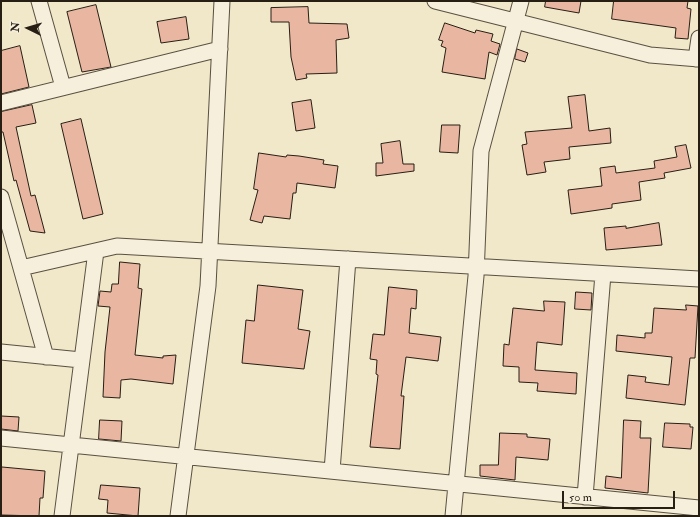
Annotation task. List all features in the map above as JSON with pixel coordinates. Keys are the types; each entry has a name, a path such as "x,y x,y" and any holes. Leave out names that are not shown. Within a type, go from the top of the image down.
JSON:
{"street":[{"path":"39,1 63,87"},
{"path":"178,516 208,286 222,1"},
{"path":"435,1 650,55 698,59 699,38"},
{"path":"454,516 476,266 481,151 521,1"},
{"path":"1,103 220,49"},
{"path":"1,197 46,357"},
{"path":"21,268 117,246 699,279"},
{"path":"62,516 96,251"},
{"path":"332,471 348,259"},
{"path":"585,497 603,274"},
{"path":"1,352 81,360"},
{"path":"1,438 699,508"}],"building":[{"path":"546,1 581,1 579,13 545,7"},
{"path":"614,1 688,1 687,8 691,9 688,39 675,38 676,28 612,19"},
{"path":"96,5 111,67 82,72 67,12"},
{"path":"308,7 309,23 347,24 349,38 336,40 337,73 306,74 307,78 296,80 291,57 289,22 271,22 271,8"},
{"path":"186,17 189,39 161,43 157,22"},
{"path":"445,23 475,33 476,30 493,34 491,41 500,44 497,55 489,52 485,79 442,72 446,48 441,46 443,41 439,40"},
{"path":"20,46 29,87 1,94 1,51"},
{"path":"517,49 528,53 525,62 515,59"},
{"path":"585,95 589,131 610,128 611,143 569,147 570,159 544,162 546,172 527,175 522,145 527,144 525,132 572,128 568,97"},
{"path":"311,100 315,128 296,131 292,103"},
{"path":"32,105 36,123 16,127 31,196 35,195 45,233 30,231 16,180 14,181 3,132 1,132 1,112"},
{"path":"81,119 103,214 83,219 61,124"},
{"path":"442,125 460,125 458,153 440,152"},
{"path":"400,141 403,164 414,164 414,171 376,176 376,163 383,163 381,144"},
{"path":"686,145 691,168 664,173 665,178 639,182 641,200 612,204 612,208 571,214 568,190 602,186 600,168 615,166 616,173 655,168 654,161 677,157 675,147"},
{"path":"259,153 286,157 287,155 299,156 324,160 323,164 338,166 335,188 297,183 296,193 293,193 290,219 264,216 262,223 250,220 258,190 254,189"},
{"path":"659,223 662,245 606,250 604,228 626,226 626,228"},
{"path":"120,262 140,264 138,288 142,289 135,355 163,358 163,356 176,355 173,384 131,379 121,380 120,398 103,397 105,352 110,307 98,306 100,291 111,292 112,284 118,284"},
{"path":"258,285 303,290 298,329 310,331 304,369 242,363 246,320 254,321"},
{"path":"389,287 417,290 416,309 411,308 409,333 441,337 438,361 406,357 401,396 404,396 400,449 370,447 378,375 376,374 377,360 370,359 373,334 384,335"},
{"path":"576,292 592,293 591,310 575,309"},
{"path":"544,301 565,302 562,345 537,342 535,370 577,373 576,394 537,391 538,383 519,382 519,367 503,366 504,344 509,345 513,308 544,311"},
{"path":"686,305 698,306 695,358 690,358 685,405 626,398 628,375 646,377 645,382 669,385 672,357 616,351 617,335 645,338 645,333 652,333 654,308 686,310"},
{"path":"1,416 19,417 18,431 1,429"},
{"path":"100,420 122,421 121,441 99,439"},
{"path":"624,420 641,421 640,438 651,438 648,493 605,488 606,476 621,478"},
{"path":"665,423 690,424 690,427 693,427 691,449 663,447"},
{"path":"500,433 527,434 527,437 550,439 548,460 516,457 515,480 480,476 480,465 498,465"},
{"path":"2,467 45,471 43,498 40,498 39,516 1,515"},
{"path":"101,485 140,488 138,516 107,513 108,500 99,499"}]}
